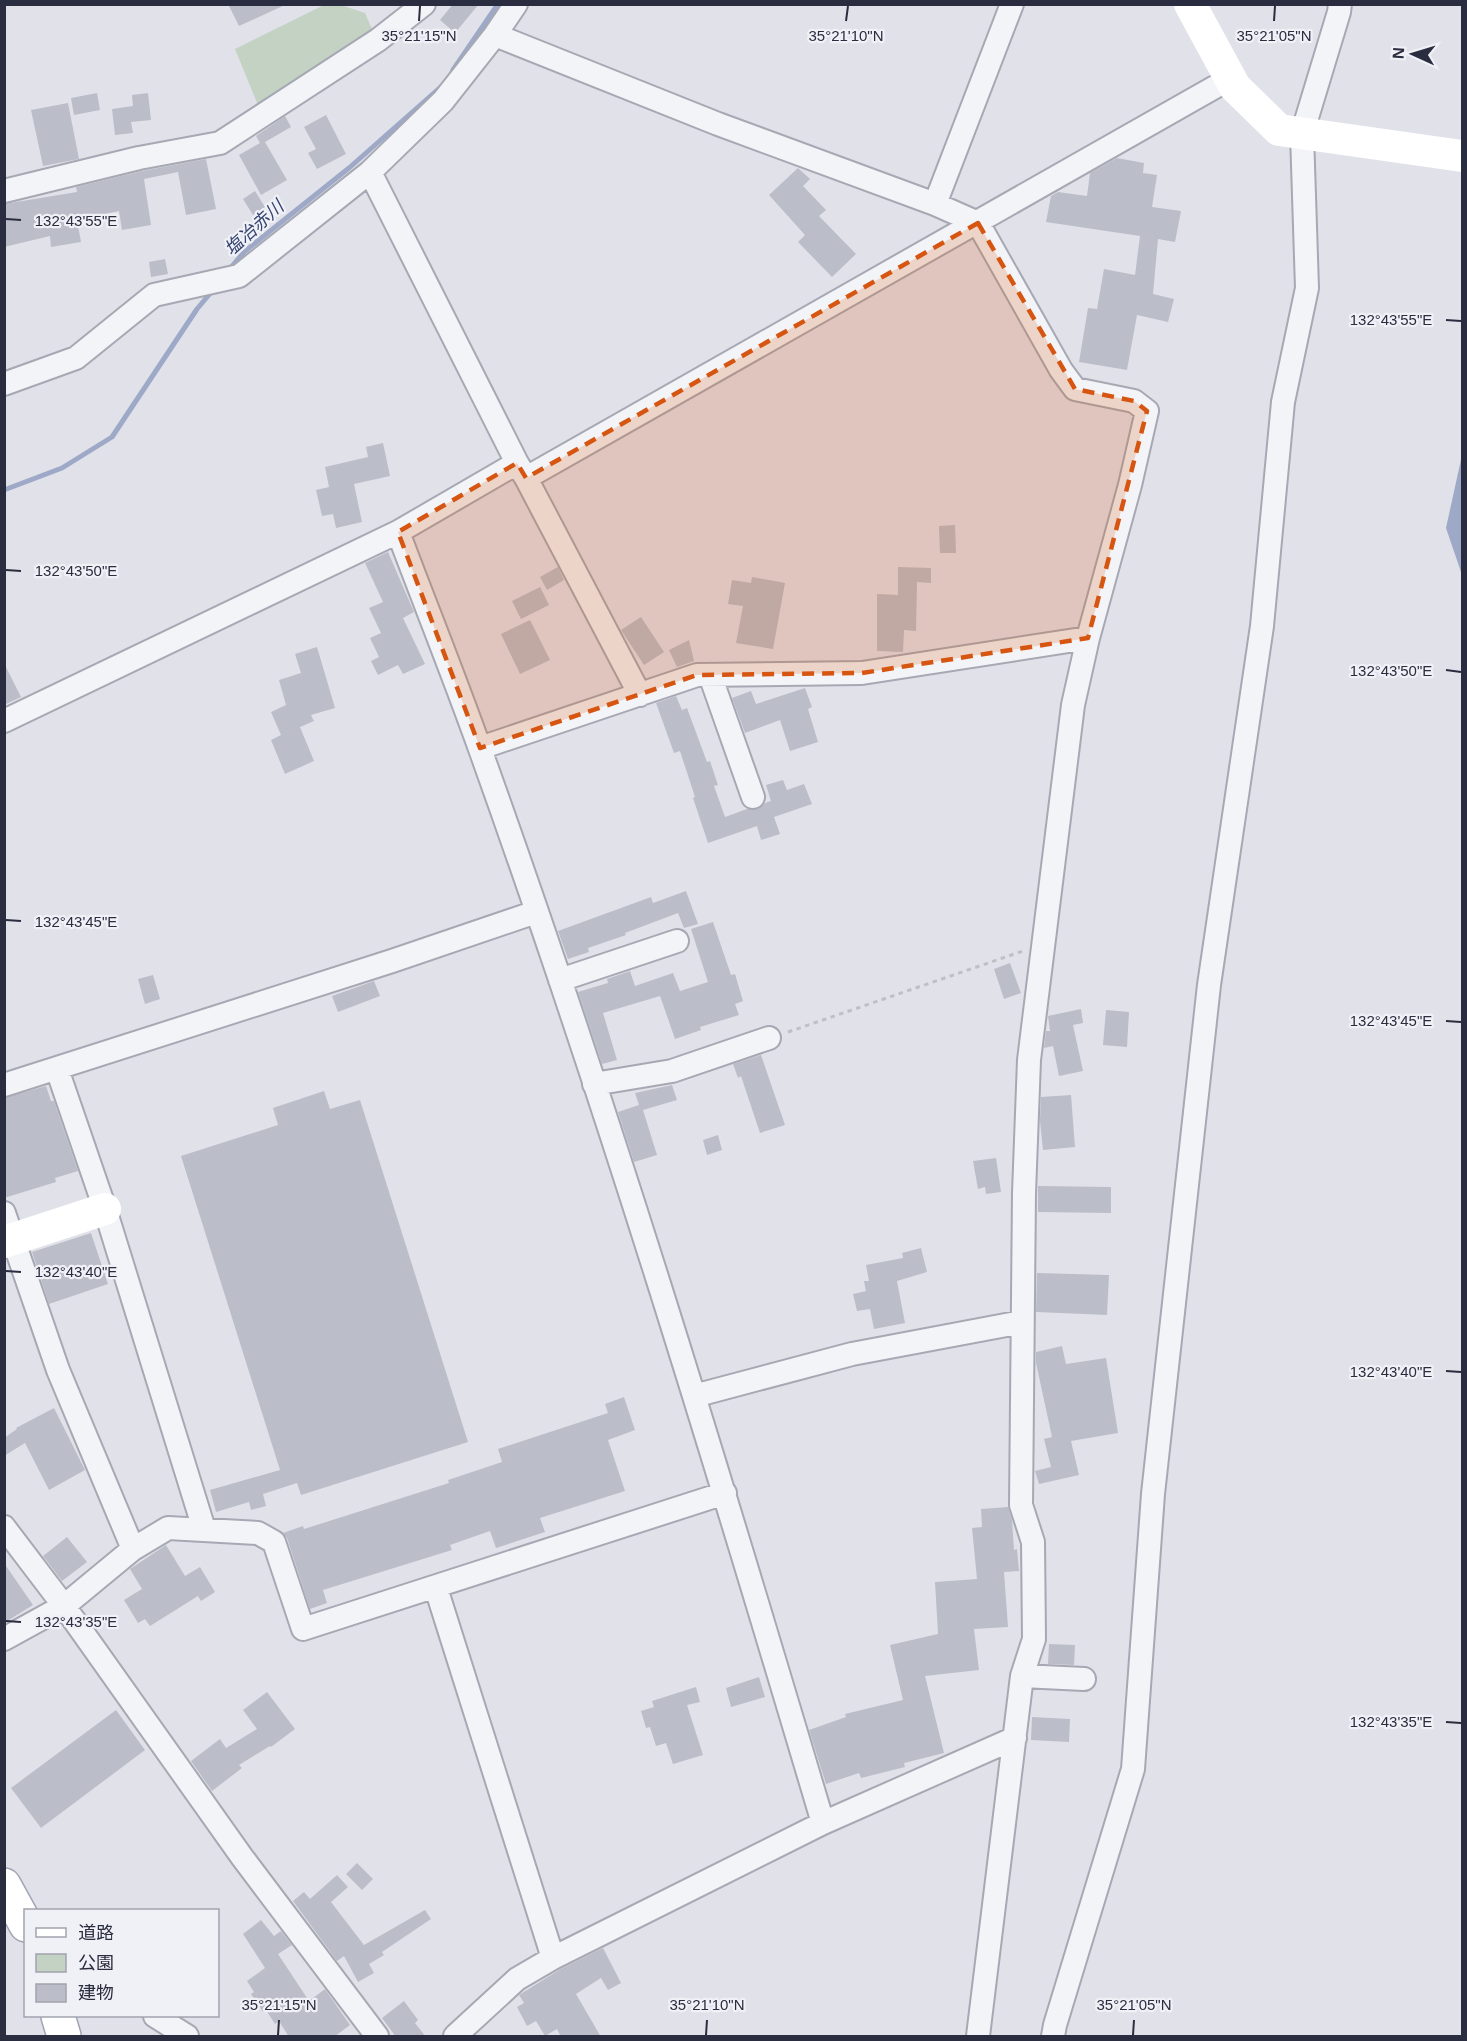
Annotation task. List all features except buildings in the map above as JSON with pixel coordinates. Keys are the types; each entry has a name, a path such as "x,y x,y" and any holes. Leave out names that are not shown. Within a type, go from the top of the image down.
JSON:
{"main road":[{"path":"16,1897 24,1919"},
{"path":"58,2017 64,2037"}],"street":[{"path":"4,191 139,158 220,143 378,40 424,4"},
{"path":"4,384 76,358 154,295 239,276 370,172 442,100 495,35 516,4"},
{"path":"935,204 1012,4"},
{"path":"1190,4 1235,87 1279,129 1462,156"},
{"path":"1053,2037 1133,1769 1153,1494 1209,985 1262,626 1283,402 1307,288 1308,135 1340,4"},
{"path":"495,35 718,124 935,204 978,223 1061,370 1075,389 1134,401 1146,411 1130,485 1088,638 1073,705 1029,1060 1024,1193 1021,1505 1033,1542 1034,1639 1022,1676 978,2037"},
{"path":"4,721 398,532 521,470 978,223 1215,87"},
{"path":"370,172 521,470 640,695"},
{"path":"398,532 480,748 560,980 725,1493 823,1823"},
{"path":"480,748 697,675 862,673 1088,638"},
{"path":"710,675 753,797"},
{"path":"4,1085 392,961 536,912"},
{"path":"560,980 677,941"},
{"path":"594,1084 672,1071 769,1038"},
{"path":"57,1069 105,1209 204,1529"},
{"path":"105,1209 7,1231 58,1370 133,1549"},
{"path":"694,1396 852,1354 1023,1322"},
{"path":"4,1639 64,1606 133,1549 168,1528 258,1533 274,1542 303,1629 725,1493"},
{"path":"4,1527 64,1606 242,1857 377,2037"},
{"path":"436,1588 553,1958"},
{"path":"1022,1676 1084,1679"},
{"path":"455,2037 517,1979 553,1958 823,1823 1015,1738"},
{"path":"157,2017 187,2037"}],"path":[{"path":"769,1038 1044,943"}],"highlighted area":[{"path":"978,223 1075,389 1134,401 1147,411 1088,638 862,673 697,675 480,748 398,532 517,463 526,478"}],"green space":[{"path":"324,5 341,5 365,13 374,34 260,110 235,49"}],"water":[{"path":"1462,455 1462,575 1446,528"}],"waterway":[{"name":"塩冶赤川","path":"453,70 498,4"},
{"name":"塩冶赤川","path":"228,271 244,252 349,168 443,85"},
{"name":"塩冶赤川","path":"4,490 62,468 112,437 197,309 213,290"}]}
